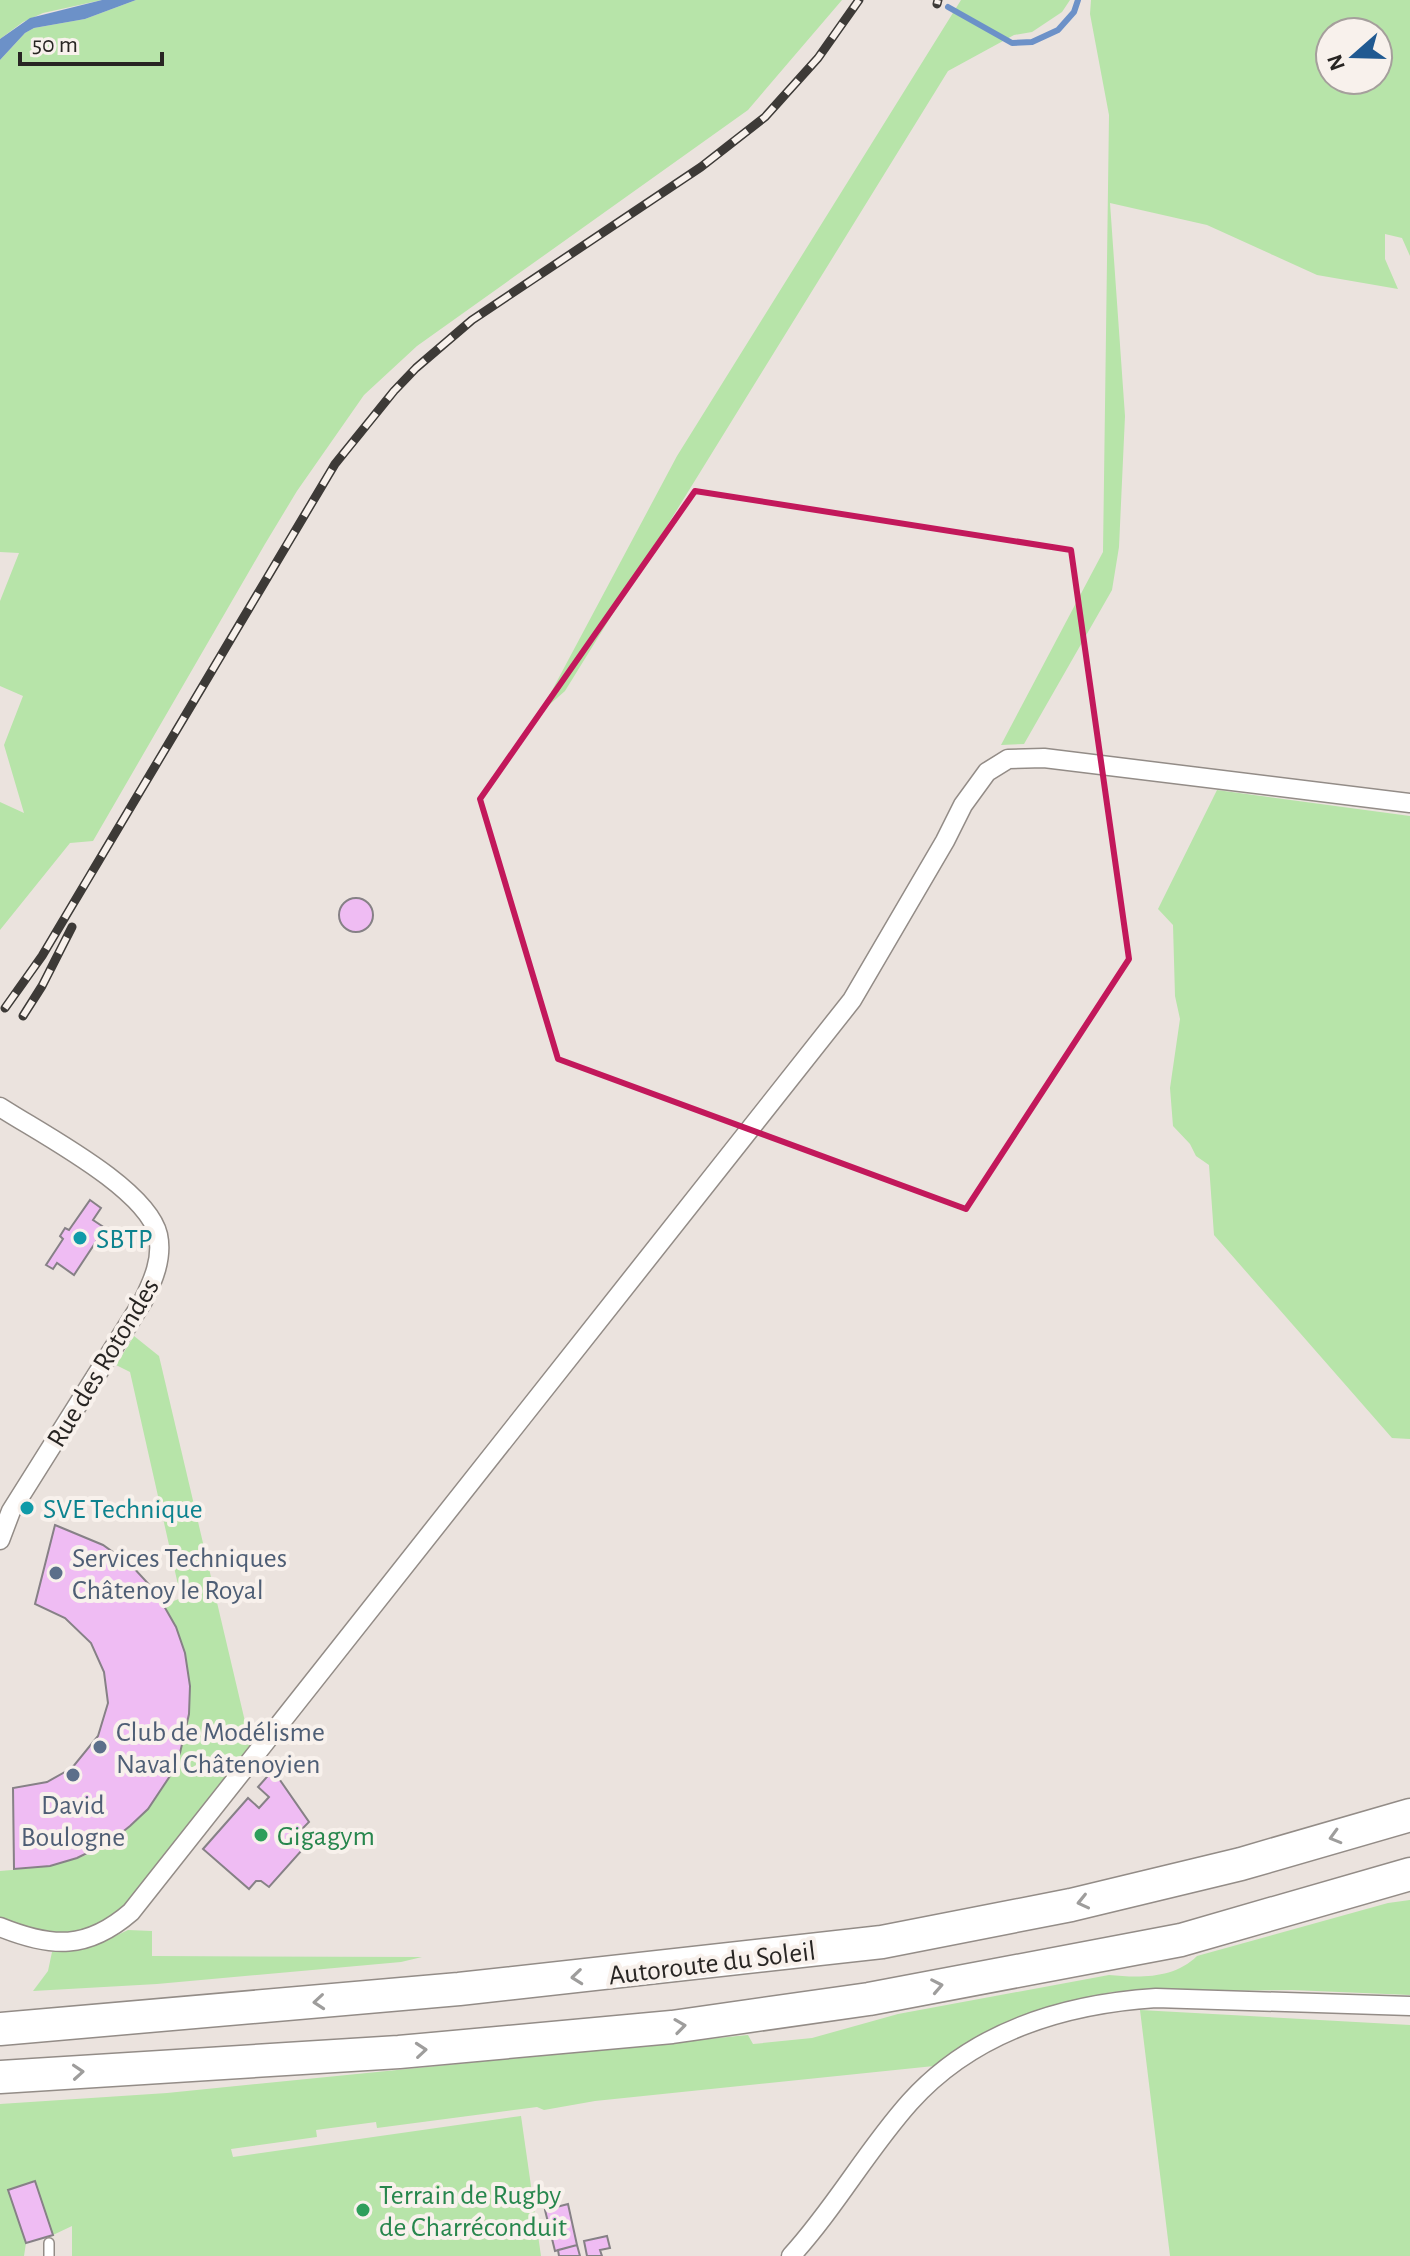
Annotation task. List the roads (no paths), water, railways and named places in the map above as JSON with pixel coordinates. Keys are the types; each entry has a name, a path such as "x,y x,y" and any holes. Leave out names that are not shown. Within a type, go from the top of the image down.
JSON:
{"highway":[{"name":"Autoroute du Soleil","path":"0,2029 474,1988 882,1942 1071,1905 1241,1864 1410,1815"},
{"name":"Autoroute du Soleil","path":"0,2077 399,2052 672,2027 869,1999 1181,1940 1410,1874"}],"street":[{"path":"0,1927 48,1943 71,1941 94,1937 114,1927 131,1912 852,1000 963,805 987,772 1008,759 1044,758 1410,803"},
{"name":"Rue des Rotondes","path":"0,1107 122,1185 142,1207 158,1234 157,1271 143,1301 11,1511 0,1540"},
{"path":"791,2256 910,2102 949,2065 1015,2026 1073,2009 1122,2000 1156,1998 1410,2006"}],"lane":[{"path":"49,2243 49,2256"}],"water":[{"path":"102,0 136,0 85,19 34,28 25,33 0,60 0,39 30,18"}],"waterway":[{"path":"948,7 1012,43 1032,42 1058,30 1074,12 1078,0"}],"railway":[{"path":"5,1008 42,956 335,464 394,391 472,320 701,167 765,117 818,58 859,0"},
{"path":"937,4 938,0"},
{"path":"23,1016 72,927"}],"place":[{"name":"SBTP","path":"80,1238"},
{"name":"SVE Technique","path":"27,1508"},
{"name":"Services Techniques Châtenoy le Royal","path":"56,1573"},
{"name":"Club de Modélisme Naval Châtenoyien","path":"100,1747"},
{"name":"David Boulogne","path":"73,1775"},
{"name":"Gigagym","path":"261,1835"},
{"name":"Terrain de Rugby de Charréconduit","path":"363,2210"}]}
